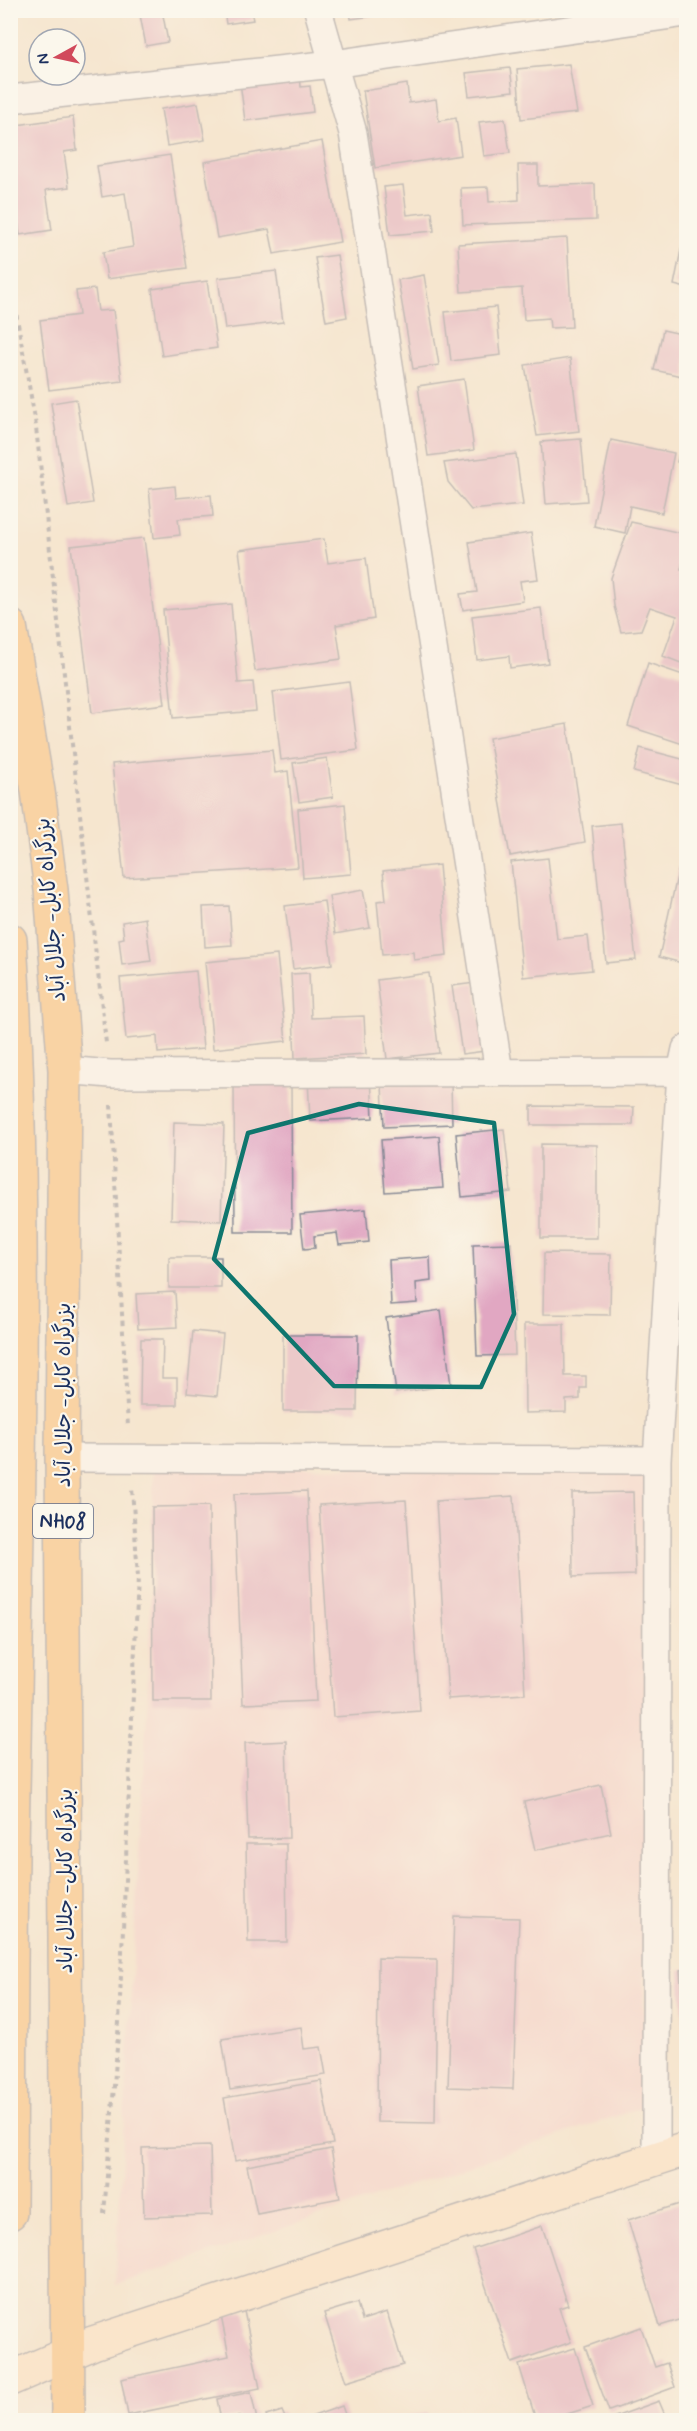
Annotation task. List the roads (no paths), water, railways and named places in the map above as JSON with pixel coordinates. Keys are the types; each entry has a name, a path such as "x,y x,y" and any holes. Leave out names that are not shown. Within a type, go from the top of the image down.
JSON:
{"highway":[{"name":"بزرگراه کابل- جلال آباد","path":"10,626 38,791 51,890 65,1070 62,1458 68,2421"},
{"name":"بزرگراه کابل- جلال آباد","path":"10,940 19,1107 20,1493 14,1750 10,2213"}],"main road":[{"path":"10,2379 93,2343 687,2149"}],"street":[{"path":"318,10 353,133 499,1072"},
{"path":"10,99 333,64 687,13"},
{"path":"65,1070 110,1074 499,1072 684,1060 657,1460 656,2160"},
{"path":"62,1458 657,1460"}]}
